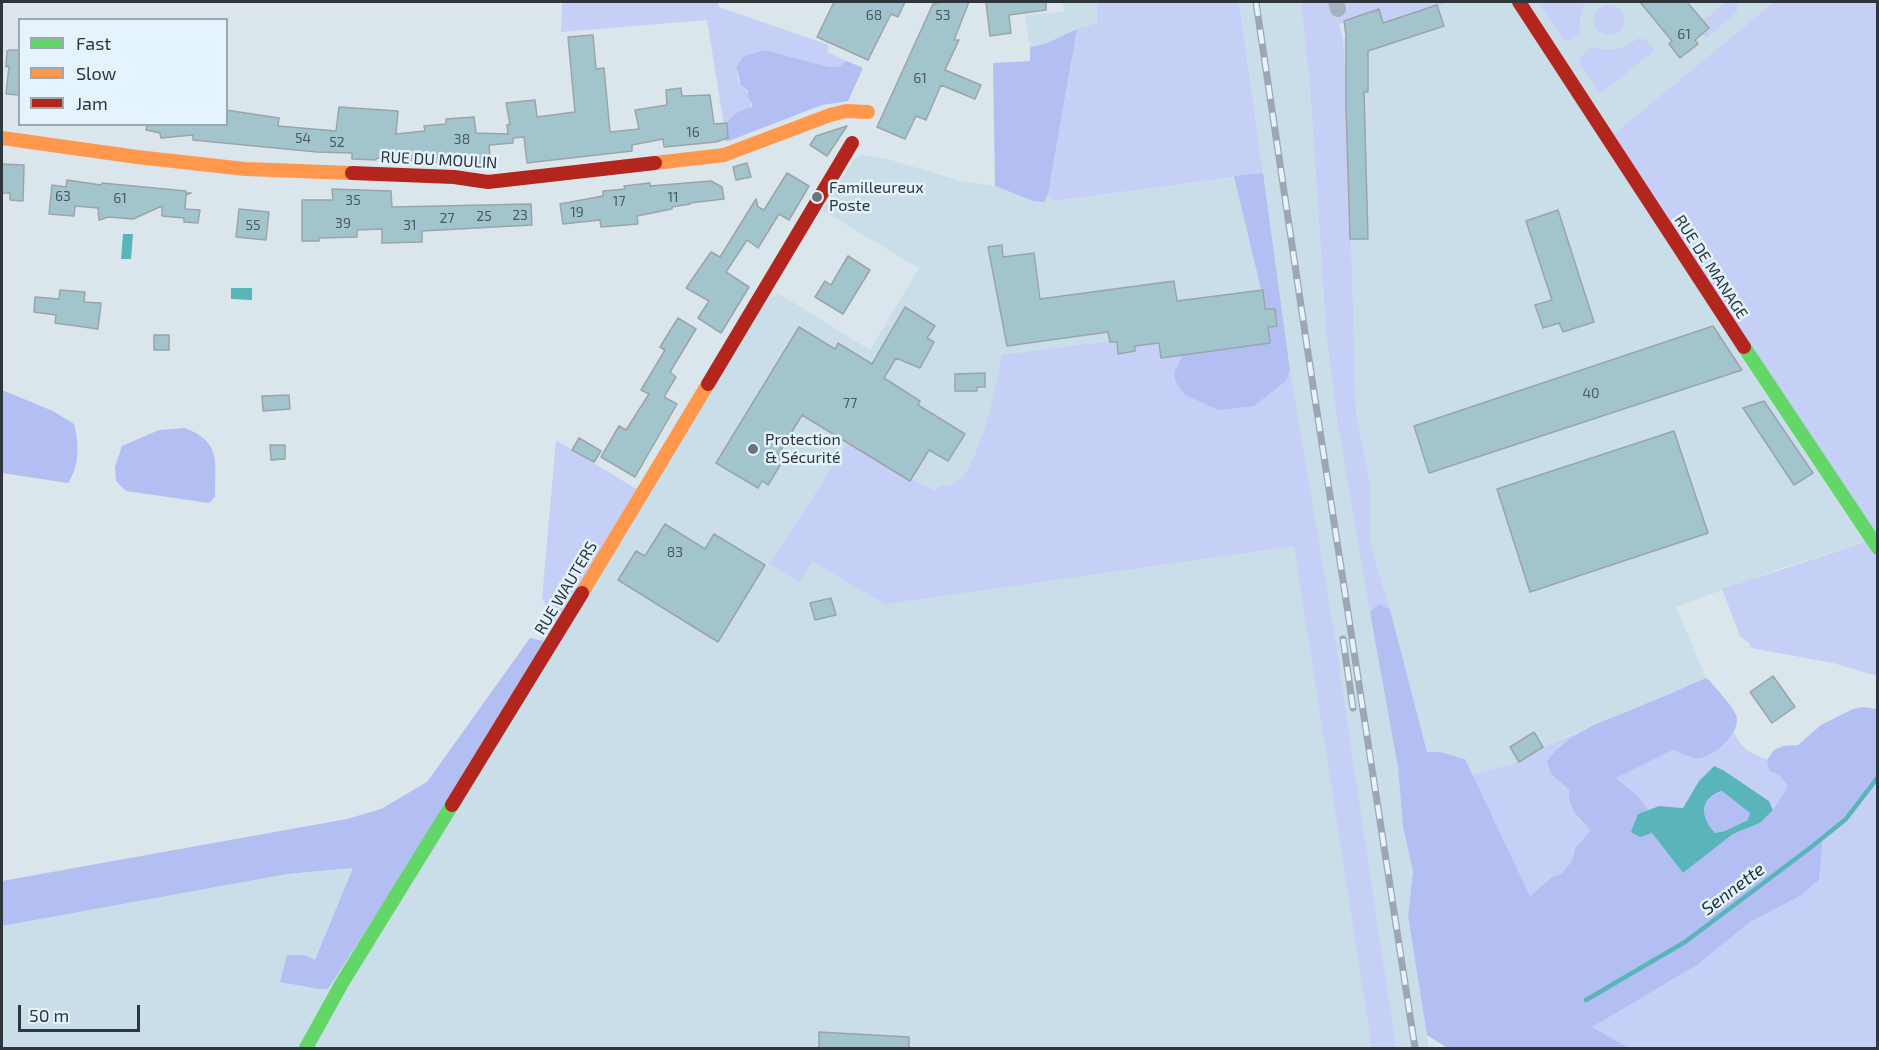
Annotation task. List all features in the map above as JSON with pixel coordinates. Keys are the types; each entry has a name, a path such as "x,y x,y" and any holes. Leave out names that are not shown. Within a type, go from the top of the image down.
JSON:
{"street":[{"name":"RUE DE MANAGE","path":"1519,2 1735,334 1878,548"},
{"name":"RUE DU MOULIN","path":"2,138 245,169 454,177 488,182 724,155 830,115 846,111 868,112"},
{"name":"RUE WAUTERS","path":"306,1048 342,983 637,503 852,143"}],"shaded area":[{"path":"562,2 718,2 719,7 829,45 827,52 847,61 838,67 829,67 765,50 744,56 736,68 740,83 751,98 751,107 725,132 707,20 561,32"},
{"path":"1063,2 1097,2 1097,23 1077,29 1045,44 1030,47 1025,15 1064,12"},
{"path":"1097,2 1239,2 1263,173 1054,201 1048,194 1077,29 1097,23"},
{"path":"1239,2 1301,2 1310,85 1326,331 1337,419 1398,767 1403,827 1413,871 1408,916 1429,1048 2,1048 2,926 287,874 400,861 763,289 775,297 778,293 870,350 919,268 822,210 855,158 860,155 884,158 961,181 995,186 1033,201 1043,202 1048,194 1054,201 1263,173"},
{"path":"1301,2 1449,2 1372,30 1368,15 1339,24 1343,39 1347,92 1356,414 1370,484 1370,542 1390,609 1379,604 1370,612 1337,419 1326,331 1310,85"},
{"path":"1449,2 1774,2 1608,139 1872,540 1782,568 1676,607 1706,678 1538,749 1515,763 1472,775 1465,759 1440,752 1427,752 1370,542 1370,484 1356,414 1347,92 1343,39"},
{"path":"1538,2 1586,2 1580,16 1581,33 1570,41 1564,40"},
{"path":"1726,2 1737,2 1737,12 1706,38 1697,26"},
{"path":"1774,2 1877,2 1877,676 1833,663 1751,648 1749,643 1740,636 1722,589 1872,540 1608,139"},
{"path":"1609,5 1619,10 1624,20 1619,30 1609,35 1599,30 1594,20 1599,10"},
{"path":"1077,29 1048,194 1044,202 1033,201 995,186 993,63 1030,61 1030,47 1045,44"},
{"path":"1639,38 1646,40 1655,50 1600,94 1579,63 1581,56 1592,47 1610,50 1623,48"},
{"path":"765,50 829,67 838,67 847,61 863,68 848,101 822,105 726,142 726,128 730,118 752,107 748,91 741,85 736,67 744,56"},
{"path":"1263,173 1290,371 1286,381 1254,406 1218,410 1184,394 1175,380 1175,371 1183,354 1269,341 1261,289 1234,176"},
{"path":"123,234 133,234 131,259 121,259"},
{"path":"231,288 252,288 252,300 231,299"},
{"path":"1158,335 1254,406 1286,381 1290,371 1332,620 1396,1048 1372,1048 1294,546 885,604 812,561 800,583 770,564 849,441 913,480 936,491 940,485 948,487 964,474 979,446 1002,355"},
{"path":"2,390 53,411 74,424 77,454 75,469 68,483 2,473"},
{"path":"185,428 205,440 214,455 215,497 209,503 126,491 116,481 115,467 122,446 159,430"},
{"path":"556,440 643,493 558,633 542,598"},
{"path":"1379,604 1390,609 1427,752 1440,752 1465,759 1530,896 1552,877 1562,873 1572,861 1575,848 1591,830 1575,812 1570,802 1569,790 1551,774 1547,762 1555,752 1564,743 1586,729 1706,678 1728,702 1736,715 1735,729 1724,744 1702,758 1695,758 1673,750 1616,778 1640,798 1648,810 1638,814 1683,873 1733,834 1760,823 1773,810 1787,785 1779,775 1769,771 1767,760 1774,750 1783,746 1798,745 1821,725 1853,709 1863,707 1877,709 1877,777 1846,819 1823,837 1819,880 1800,896 1750,922 1697,965 1592,1027 1629,1048 1447,1048 1427,1035 1408,916 1413,871 1403,827 1398,767 1370,612"},
{"path":"530,638 551,643 328,989 280,982 287,955 305,955 315,960 353,868 287,874 2,926 2,881 347,819 381,809 427,782"},
{"path":"1578,733 1559,746 1551,774 1569,790 1578,819 1591,830 1575,848 1572,861 1562,873 1552,877 1530,896 1472,775 1515,763 1538,749"},
{"path":"1734,733 1748,750 1767,760 1769,771 1779,775 1787,785 1773,810 1768,800 1714,766 1699,781 1683,808 1659,806 1648,810 1640,798 1616,778 1673,750 1696,758 1724,743"},
{"path":"1714,766 1769,801 1773,810 1760,823 1733,834 1683,873 1652,833 1640,837 1631,832 1638,814 1659,806 1683,808 1699,781","holes":["1722,791 1750,813 1748,820 1725,831 1715,833 1710,827 1704,809 1709,799"]},
{"path":"1877,777 1877,1048 1629,1048 1591,1027 1697,965 1750,922 1800,896 1819,880 1823,837 1846,819"},
{"path":"1723,791 1750,813 1749,820 1715,833 1710,827 1704,809 1706,803 1715,794"}],"building":[{"path":"834,2 905,2 898,17 891,14 868,60 817,37"},
{"path":"969,2 954,40 959,40 945,70 981,85 975,99 941,85 926,120 916,116 905,139 877,127 933,4"},
{"path":"986,2 1046,2 1046,10 1009,15 1011,33 990,36"},
{"path":"1640,2 1687,2 1709,28 1695,40 1698,44 1680,58 1669,44 1672,41"},
{"path":"1437,5 1444,26 1368,51 1368,92 1364,92 1368,239 1350,239 1344,21 1379,9 1383,23"},
{"path":"593,35 596,69 604,68 610,132 639,129 635,110 667,105 666,90 681,88 682,96 710,95 714,124 727,123 728,138 716,142 664,147 663,139 632,145 632,151 527,163 524,137 513,138 513,143 489,145 491,167 484,167 478,166 477,155 451,158 451,163 377,158 376,160 352,159 352,153 317,152 193,140 193,135 161,138 160,133 146,130 147,126 228,126 228,110 279,118 278,126 336,131 339,107 398,111 396,134 425,131 424,126 446,124 446,119 474,117 476,133 508,134 507,125 510,124 506,103 535,100 537,117 575,112 568,37"},
{"path":"18,50 18,95 6,94 9,66 6,67 7,51"},
{"path":"847,126 827,156 810,145 816,136"},
{"path":"747,163 751,177 736,180 733,167"},
{"path":"2,164 24,165 23,201 10,200 10,193 2,193"},
{"path":"787,173 809,186 789,220 779,214 758,248 747,240 726,272 749,287 721,333 698,318 709,301 686,288 711,252 720,257 756,199 758,207 764,210"},
{"path":"67,180 101,185 102,183 186,191 186,193 191,193 186,195 185,209 200,210 198,223 184,222 184,218 162,216 162,206 133,219 109,217 99,220 98,208 75,206 74,216 49,214 52,185 66,187"},
{"path":"711,181 722,187 724,199 690,203 637,216 638,224 601,227 600,220 563,224 560,204 603,196 603,191 650,183 650,186"},
{"path":"332,189 391,191 392,207 531,204 532,225 422,231 422,242 382,243 382,229 357,230 357,237 302,241 302,200 333,200"},
{"path":"239,209 269,212 266,240 236,237"},
{"path":"1558,210 1594,322 1563,332 1559,323 1543,328 1535,305 1552,300 1526,221"},
{"path":"1002,245 1003,257 1034,253 1040,299 1174,281 1177,301 1263,290 1265,309 1275,309 1277,326 1268,327 1270,343 1161,358 1159,343 1135,346 1135,351 1118,354 1117,342 1110,342 1108,332 1007,346 988,247"},
{"path":"848,256 870,270 843,314 815,297 825,281 831,285"},
{"path":"60,290 85,292 84,302 101,303 98,329 55,323 56,315 34,312 35,297 59,299"},
{"path":"905,307 935,326 927,338 934,342 920,368 896,358 884,378 920,401 918,405 965,434 948,461 929,450 910,481 802,415 778,455 784,459 768,485 762,481 758,488 716,463 799,327 835,349 838,343 872,364"},
{"path":"678,318 696,329 670,372 676,377 664,397 677,404 635,477 601,457 619,426 626,430 649,394 641,390 665,350 660,347"},
{"path":"1713,326 1742,370 1429,473 1414,426"},
{"path":"154,335 169,335 169,350 154,350"},
{"path":"985,373 985,387 977,387 977,391 955,391 955,374"},
{"path":"289,395 290,409 263,411 262,396"},
{"path":"1764,401 1813,473 1794,485 1743,408"},
{"path":"1674,431 1708,533 1530,592 1497,489"},
{"path":"579,438 601,451 594,462 572,450"},
{"path":"270,445 285,445 285,459 271,460"},
{"path":"665,524 705,549 714,534 765,565 718,642 618,580 636,551 645,556"},
{"path":"831,598 836,615 815,620 810,603"},
{"path":"1773,676 1795,707 1772,723 1750,692"},
{"path":"1534,732 1543,747 1519,762 1510,747"},
{"path":"819,1032 909,1037 909,1048 819,1048"}],"waterway":[{"name":"Sennette","path":"1586,1000 1685,942 1810,848 1846,819 1878,777"}],"railway":[{"path":"1256,2 1415,1048"},
{"path":"1343,639 1353,708"}],"traffic: fast":[{"path":"1744,347 1878,548"},
{"path":"306,1048 342,983 452,805"}],"traffic: slow":[{"path":"655,163 724,155 830,115 846,111 868,112"},
{"path":"2,138 245,169 352,173"},
{"path":"582,593 708,384"}],"traffic: jam":[{"path":"1519,2 1744,347"},
{"path":"708,384 852,143"},
{"path":"352,173 454,177 488,182 655,163"},
{"path":"452,805 582,593"}],"place":[{"name":"Familleureux Poste","path":"817,197"},
{"name":"Protection & Sécurité","path":"753,449"}]}
